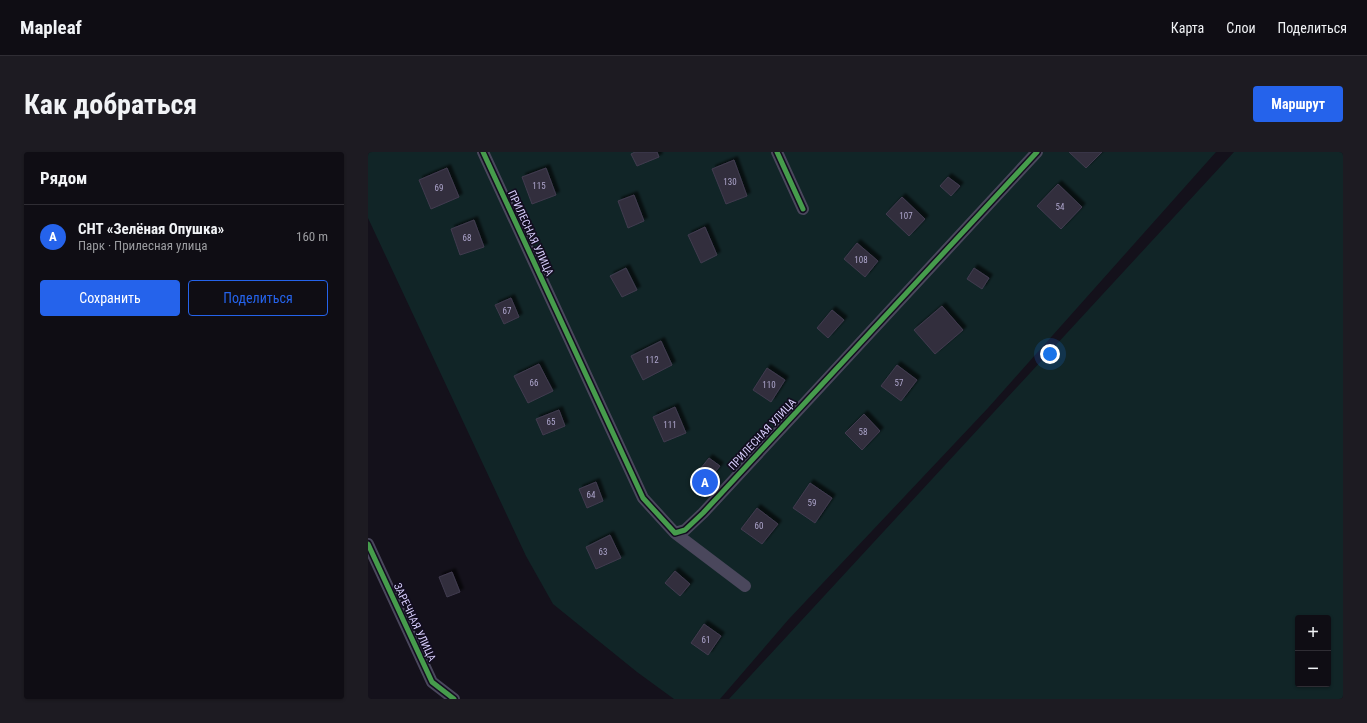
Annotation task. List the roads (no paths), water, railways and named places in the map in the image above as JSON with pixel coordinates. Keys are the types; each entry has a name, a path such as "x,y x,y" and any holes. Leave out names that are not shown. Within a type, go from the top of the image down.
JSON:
{"street":[{"name":"ПРИЛЕСНАЯ УЛИЦА","path":"483,152 643,498 675,534 685,530 703,513 1036,152"},
{"path":"777,152 803,209"},
{"path":"675,534 745,586"},
{"name":"ЗАРЕЧНАЯ УЛИЦА","path":"368,544 432,682 454,699"}],"place":[{"name":"СНТ «Зелёная Опушка»","path":"705,482"}]}
